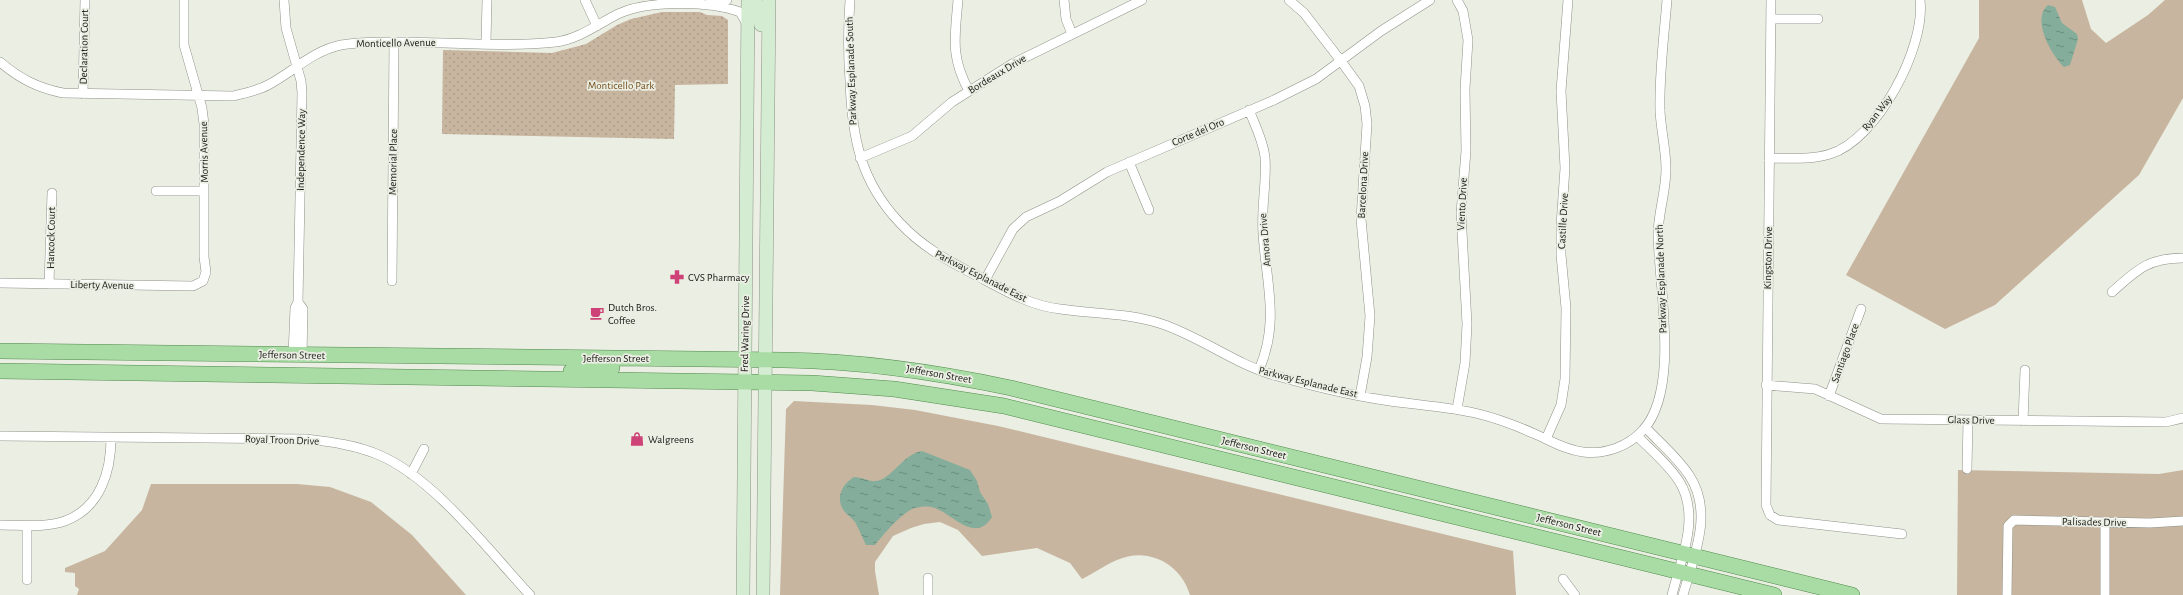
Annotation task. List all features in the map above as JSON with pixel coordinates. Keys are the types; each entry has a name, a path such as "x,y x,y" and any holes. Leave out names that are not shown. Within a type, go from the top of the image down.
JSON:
{"main road":[{"name":"Fred Waring Drive","path":"743,595 748,0"},
{"path":"754,0 760,8 762,54 768,80"},
{"name":"Fred Waring Drive","path":"763,595 769,0"},
{"path":"747,153 756,155 760,162 764,212 767,220"},
{"name":"Jefferson Street","path":"0,351 297,356 745,359 839,362 897,367 960,377 1686,564 1774,595"},
{"path":"177,373 232,364 294,365 300,363 297,356"},
{"path":"366,376 428,367 495,367 500,357"},
{"path":"571,379 571,371 573,369 612,368 638,358"},
{"name":"Jefferson Street","path":"0,372 177,373 766,382 825,384 894,389 1004,406 1686,564 1852,595"}],"street":[{"name":"Declaration Court","path":"83,94 85,0"},
{"name":"Morris Avenue","path":"184,0 184,45 204,124 206,272 203,281"},
{"name":"Independence Way","path":"284,0 286,28 302,93 298,302 303,309 297,356"},
{"path":"486,43 487,0"},
{"path":"585,0 588,11 597,26"},
{"name":"Monticello Avenue","path":"709,4 716,0 727,0"},
{"name":"Parkway Esplanade South","path":"850,0 848,56 851,114 854,137 864,172 882,202 897,221 918,241"},
{"path":"958,0 954,52 957,67 969,91"},
{"path":"1064,0 1066,19 1072,34"},
{"name":"Bordeaux Drive","path":"860,158 912,136 969,91 1012,64 1142,0"},
{"name":"Barcelona Drive","path":"1289,0 1304,13 1342,61 1359,86 1365,106 1367,124 1361,219 1370,316 1367,357 1360,396"},
{"name":"Corte del Oro","path":"985,280 1013,229 1026,217 1071,195 1107,172 1316,79 1387,27 1430,0"},
{"name":"Viento Drive","path":"1457,0 1463,11 1468,40 1465,90 1466,151 1460,213 1467,324 1465,363 1457,409"},
{"name":"Castille Drive","path":"1546,439 1561,406 1565,379 1566,308 1561,255 1561,225 1565,168 1562,91 1568,0"},
{"name":"Parkway Esplanade North","path":"1641,432 1657,407 1664,378 1664,303 1658,235 1666,168 1660,111 1667,0"},
{"name":"Kingston Drive","path":"1771,0 1766,505 1770,515 1778,520 1902,534"},
{"name":"Ryan Way","path":"1769,158 1812,158 1830,154 1854,141 1871,123 1889,98 1910,59 1921,25 1920,0"},
{"name":"Monticello Avenue","path":"0,62 23,81 43,89 63,94 233,96 250,93 267,86 307,58 341,45 359,42 557,42 573,38 619,13 633,8 649,4 680,2 709,4 740,12 747,24"},
{"path":"1771,19 1818,19"},
{"name":"Memorial Place","path":"392,281 394,42"},
{"name":"Amora Drive","path":"1249,110 1262,142 1265,156 1263,234 1271,298 1270,333 1267,352 1259,370"},
{"path":"1129,162 1149,210"},
{"path":"156,191 204,191"},
{"name":"Hancock Court","path":"50,284 52,193"},
{"name":"Parkway Esplanade East","path":"918,241 939,256 1035,304 1058,309 1137,318 1162,324 1196,339 1245,366 1259,370 1360,396 1457,409 1512,425 1562,447 1584,452 1604,451 1624,445 1641,432"},
{"path":"2112,292 2137,270 2150,262 2166,258 2183,258"},
{"name":"Liberty Avenue","path":"0,283 193,286 203,281"},
{"name":"Santiago Place","path":"1829,396 1861,310"},
{"path":"2023,421 2025,370"},
{"name":"Glass Drive","path":"1766,385 1814,389 1881,419 2166,422 2183,418"},
{"path":"1967,469 1968,420"},
{"path":"1641,432 1686,472 1697,494 1702,511 1702,523 1672,595"},
{"name":"Royal Troon Drive","path":"0,436 307,439 346,444 379,455 411,474 436,493 530,595"},
{"path":"0,525 46,525 65,521 85,509 100,491 108,474 111,457 111,438"},
{"path":"411,474 424,449"},
{"name":"Palisades Drive","path":"2007,595 2008,526 2014,520 2105,522 2183,521"},
{"path":"2105,522 2105,595"},
{"path":"27,526 27,580"},
{"path":"1683,595 1686,564"},
{"path":"928,578 928,595"},
{"path":"1563,579 1574,595"}],"green space":[{"path":"1979,0 2082,0 2091,29 2106,43 2148,15 2165,0 2183,0 2183,98 2139,175 1995,305 1945,329 1846,275 1979,38"},
{"name":"Monticello Park","path":"662,12 700,12 707,15 722,16 728,20 728,84 675,85 674,139 442,134 443,50 552,53 586,44 617,25 631,19"},
{"path":"794,401 872,405 915,410 998,426 1513,551 1516,595 1190,595 1186,584 1179,574 1162,561 1151,557 1140,555 1129,556 1117,560 1082,579 1070,563 1037,548 982,556 958,530 940,522 924,524 893,536 875,562 879,595 780,595 786,409"},
{"path":"1958,470 2159,474 2183,470 2183,595 1957,595"},
{"path":"151,484 297,484 330,487 371,502 412,535 466,595 77,595 79,589 75,586 75,573 65,572 65,568 105,551 142,510"}],"water":[{"path":"2048,5 2055,7 2062,23 2077,34 2078,39 2070,65 2064,67 2049,46 2042,28 2043,11"},
{"path":"922,451 970,470 977,481 980,492 988,504 992,517 985,525 978,528 962,524 938,509 929,507 915,508 899,518 875,545 866,545 855,522 841,506 840,496 843,487 854,477 873,481 882,480 909,457"}],"place":[{"name":"CVS Pharmacy","path":"677,277"},
{"name":"Dutch Bros. Coffee","path":"597,313"},
{"name":"Walgreens","path":"637,439"}]}
